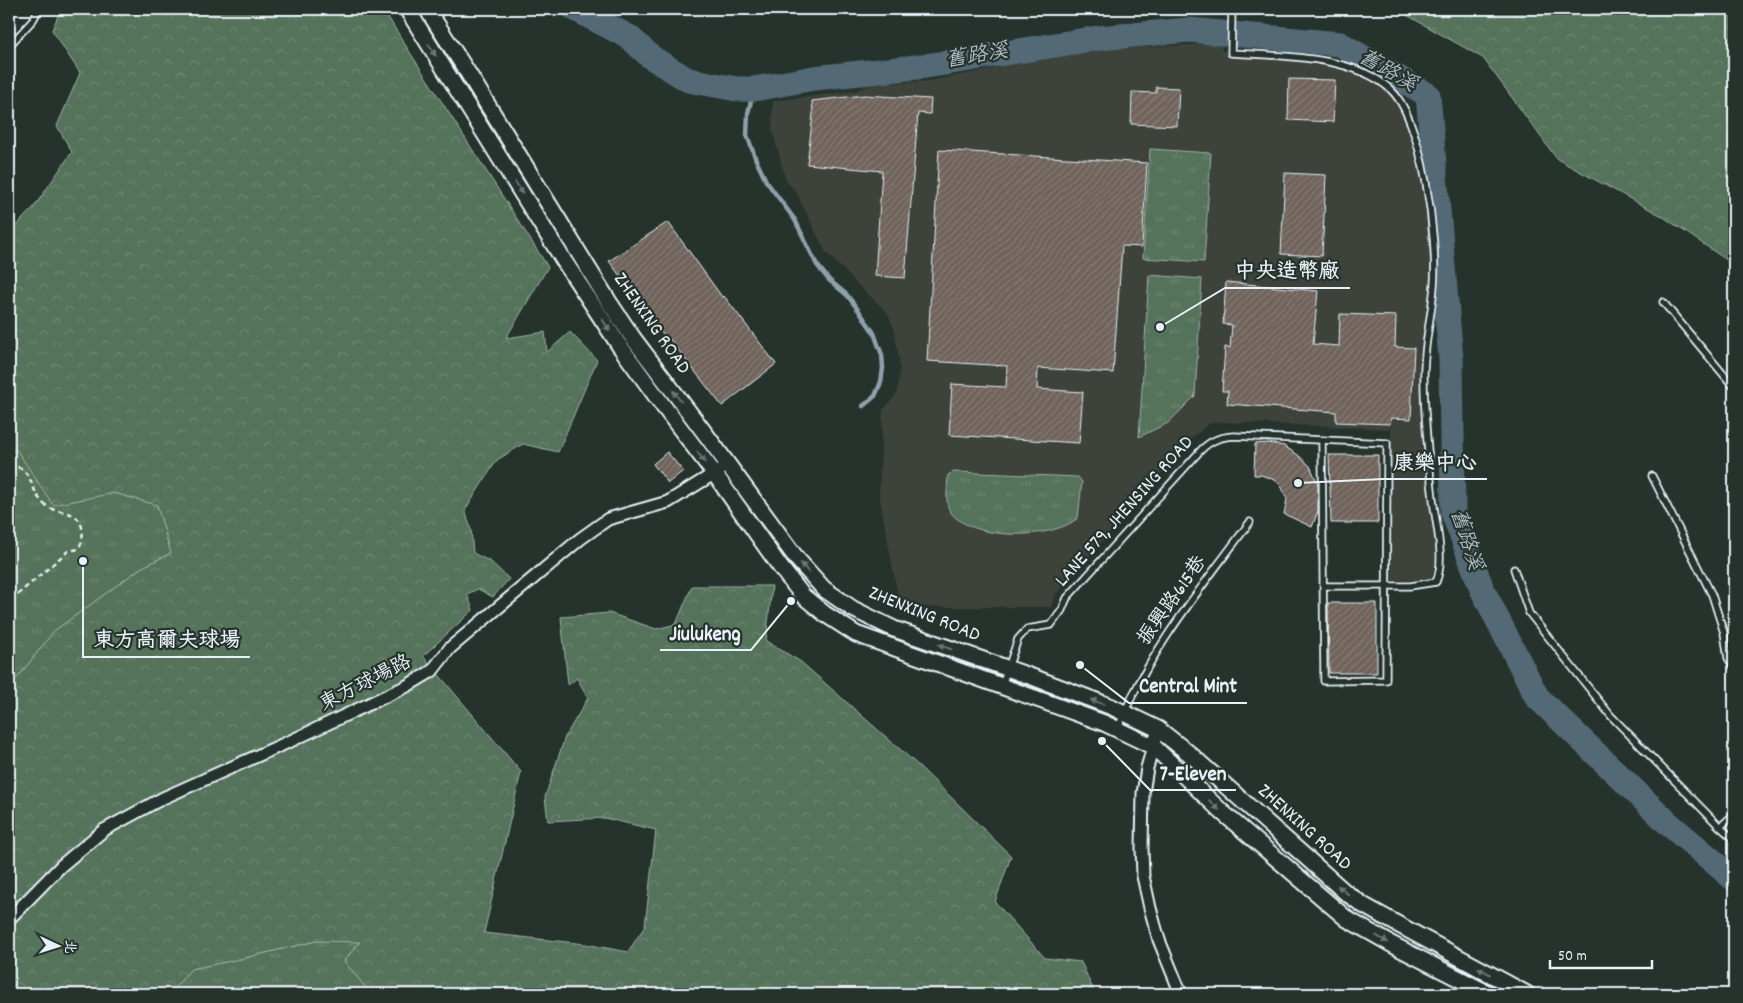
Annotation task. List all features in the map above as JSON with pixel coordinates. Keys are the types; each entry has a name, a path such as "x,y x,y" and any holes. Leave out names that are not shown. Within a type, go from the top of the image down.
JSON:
{"street":[{"name":"ZHENXING ROAD","path":"406,9 564,261 614,337 714,473 780,568 803,596 825,614 856,634 1104,723 1154,747 1222,812 1347,919 1393,946 1489,994"},
{"name":"ZHENXING ROAD","path":"427,9 609,302 797,559 824,589 853,608 894,629 1008,668 1158,728 1357,901 1527,994"},
{"name":"東方球場路","path":"9,919 62,865 104,830 163,798 295,739 407,686 432,672 450,648 587,534 608,519 668,502 728,465"},
{"path":"1158,728 1147,768 1143,793 1143,876 1160,940 1182,994"}],"lane":[{"path":"9,46 39,9"},
{"path":"1232,9 1231,52 1302,58 1354,68 1390,89 1403,104 1412,130 1422,166 1433,230 1434,284 1424,378 1434,506 1439,539 1439,573 1436,582 1410,586 1324,586"},
{"path":"1663,302 1734,387"},
{"name":"LANE 579, JHENSING ROAD","path":"1002,687 1018,639 1027,629 1051,625 1062,610 1067,598 1200,450 1209,442 1221,437 1234,436 1387,443 1386,680 1324,681 1322,441"},
{"path":"1652,476 1712,595 1724,633 1728,658 1734,667"},
{"name":"振興路615巷","path":"1118,730 1136,688 1168,632 1250,522"},
{"path":"1514,569 1529,613 1611,716 1734,839"},
{"path":"1720,827 1734,814"}],"path":[{"path":"9,464 23,469 42,502 49,508 69,513 76,517 81,524 83,532 79,549 68,551 9,602"}],"shaded area":[{"path":"1222,43 1222,51 1300,53 1330,57 1369,77 1396,99 1408,120 1422,171 1435,276 1427,324 1424,411 1435,531 1435,565 1431,579 1390,581 1391,429 1220,422 1210,423 1193,437 1056,594 1051,607 900,607 879,494 883,410 897,394 900,368 895,331 887,312 825,251 796,192 786,181 772,128 773,101 855,91 867,86 883,83 929,81 1090,50"}],"green space":[{"path":"61,9 383,9 548,267 506,338 545,332 547,352 570,332 597,360 558,452 523,444 497,460 465,510 471,530 473,553 491,562 509,579 493,597 478,589 467,594 473,610 423,656 521,772 484,933 585,944 628,952 645,926 656,830 604,818 548,821 545,797 565,737 588,698 577,678 568,685 561,617 609,613 656,629 676,624 692,586 772,586 766,641 801,662 920,767 1011,856 995,902 1045,958 1081,962 1095,994 371,994 344,961 360,942 316,941 191,969 169,994 9,994 9,686 54,631 141,568 171,553 157,505 114,493 53,505 16,449 9,453 9,233 34,207 72,152 57,126 80,73 52,30"},
{"path":"1396,9 1734,9 1734,265 1662,216 1557,159 1483,58"},
{"path":"1150,149 1211,153 1204,262 1143,258"},
{"path":"1149,275 1202,279 1195,396 1168,423 1139,437"},
{"path":"16,448 53,505 114,493 157,505 171,553 141,568 54,631 9,686 9,453"},
{"path":"954,472 1078,477 1082,482 1078,518 1066,525 1032,533 994,533 977,529 962,522 949,509 947,500 948,475"},
{"path":"316,941 360,941 344,961 371,994 169,994 191,969"}],"building":[{"path":"1289,79 1335,80 1333,122 1288,120"},
{"path":"1156,87 1179,88 1177,126 1131,124 1132,92 1156,93"},
{"path":"864,95 931,99 930,114 918,113 905,278 875,276 882,171 807,164 813,114 812,101"},
{"path":"939,150 1147,163 1142,247 1122,246 1113,373 1038,368 1037,389 1083,392 1079,443 949,435 952,384 1006,387 1007,366 927,361"},
{"path":"1285,173 1326,175 1322,256 1281,254"},
{"path":"668,222 722,297 724,296 776,364 722,406 668,337 666,338 609,261"},
{"path":"1226,282 1318,291 1313,344 1339,346 1340,314 1396,316 1395,347 1414,348 1411,419 1391,418 1390,424 1336,422 1336,412 1227,404 1228,391 1222,391 1225,347 1230,348 1232,325 1223,324"},
{"path":"1269,443 1284,446 1310,466 1318,484 1318,511 1312,527 1284,514 1287,499 1281,486 1275,480 1261,475 1254,475 1255,444"},
{"path":"667,452 683,471 668,483 653,464"},
{"path":"1329,455 1378,455 1378,523 1331,523"},
{"path":"1328,603 1377,603 1377,673 1329,673"}],"waterway":[{"name":"舊路溪","path":"575,9 629,37 651,57 688,80 737,89 754,89 814,78 926,66 1098,38 1189,30 1340,44 1428,95 1451,359 1453,512 1482,589 1537,697 1669,824 1734,879"},
{"path":"754,89 748,113 747,135 766,181 795,220 817,265 829,280 847,295 874,333 882,355 881,382 875,396 863,406"}],"place":[{"name":"中央造幣廠","path":"1160,327"},
{"name":"康樂中心","path":"1298,483"},
{"name":"東方高爾夫球場","path":"83,561"},
{"name":"Jiulukeng","path":"791,601"},
{"name":"Central Mint","path":"1080,665"},
{"name":"7-Eleven","path":"1102,741"}]}
